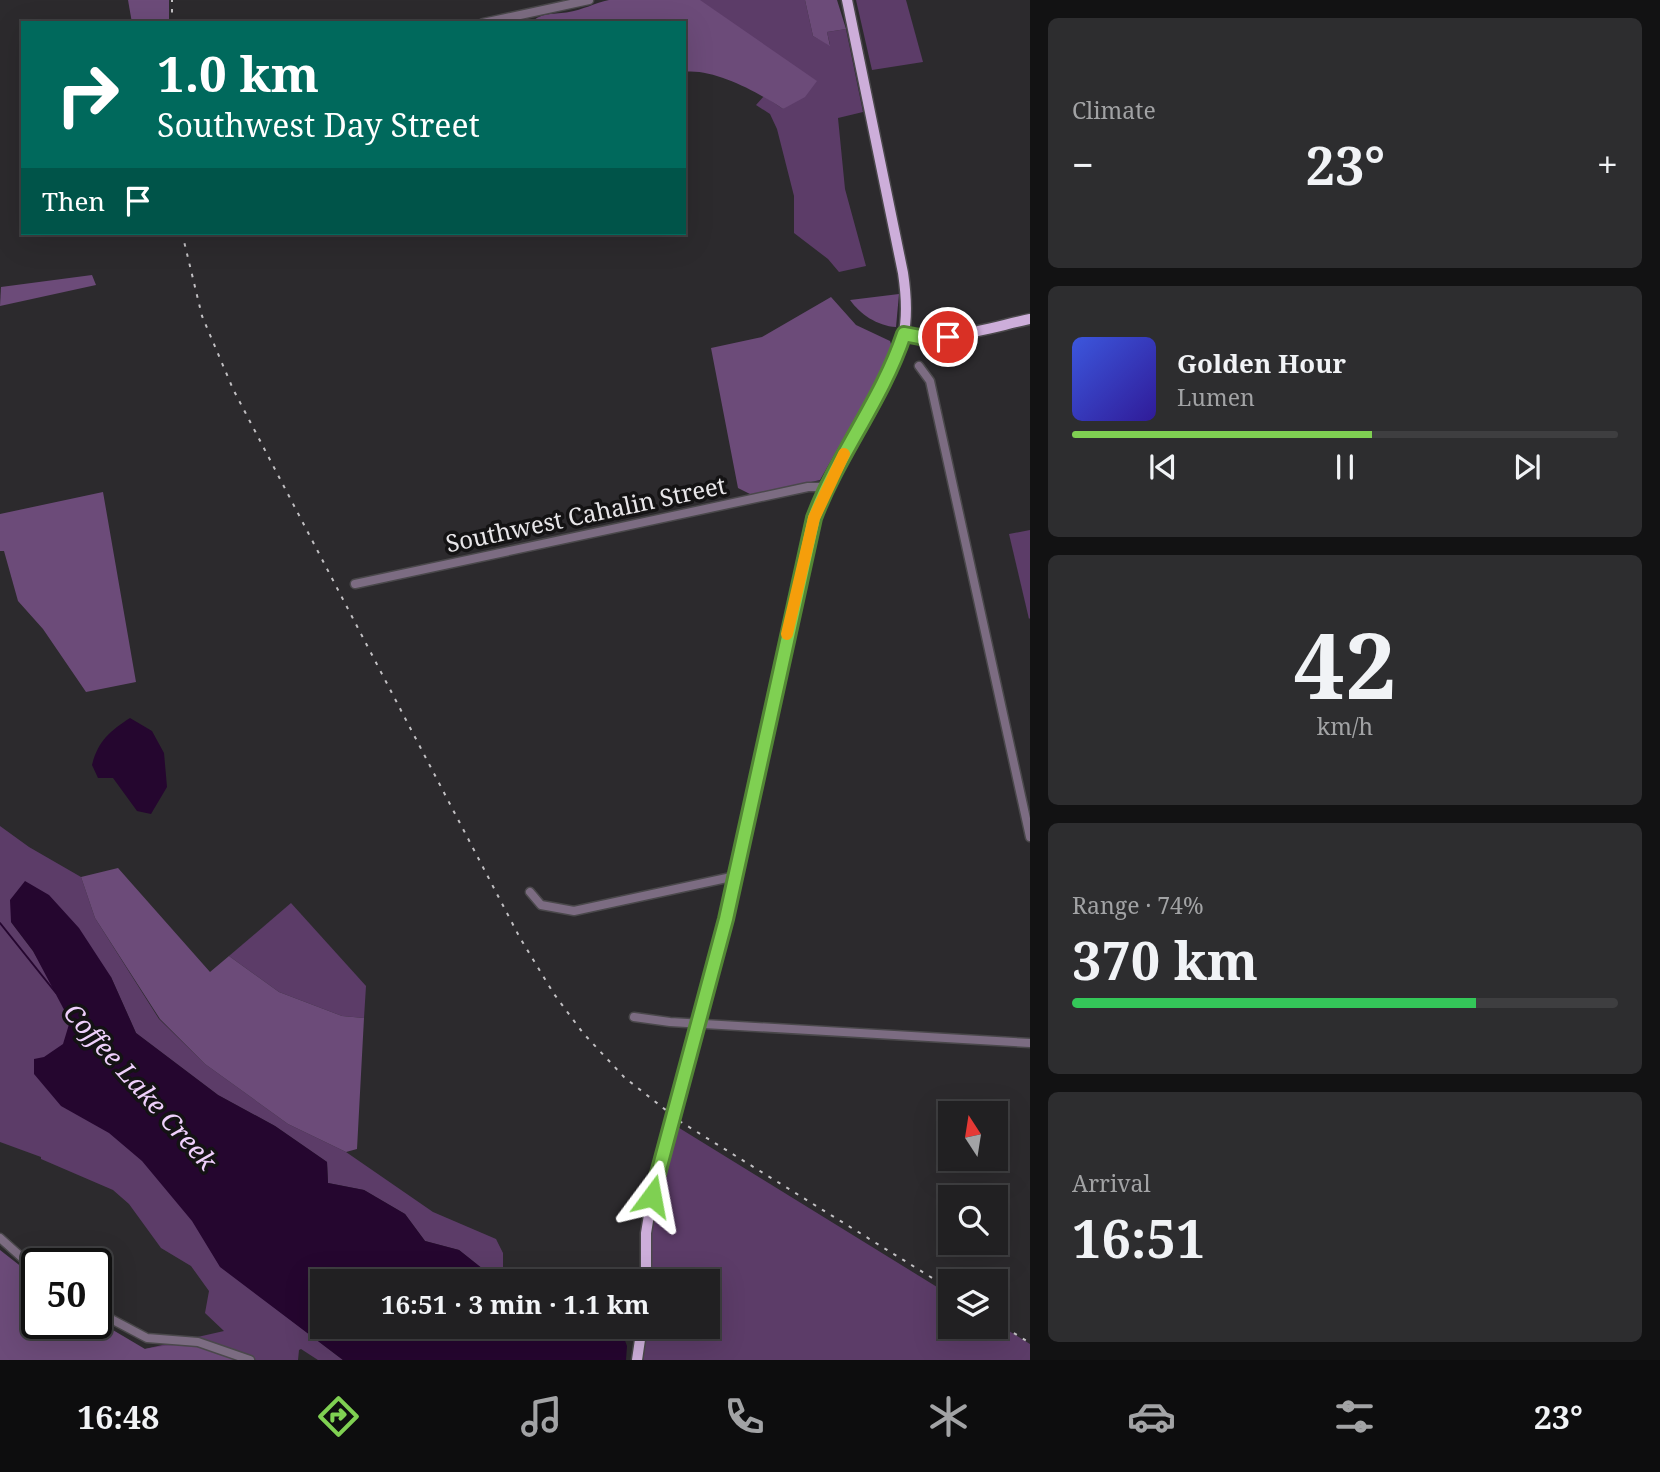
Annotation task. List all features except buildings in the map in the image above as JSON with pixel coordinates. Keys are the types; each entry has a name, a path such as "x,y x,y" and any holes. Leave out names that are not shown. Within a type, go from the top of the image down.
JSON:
{"main road":[{"path":"646,1269 649,1209 736,876 801,565 826,486 887,378 904,334 904,273 847,0"},
{"path":"904,334 925,338 943,337 1030,319"},
{"path":"637,1360 640,1339"}],"street":[{"path":"492,21 589,0"},
{"path":"919,366 930,381 1030,837"},
{"name":"Southwest Cahalin Street","path":"355,584 808,487 826,486"},
{"path":"530,892 541,905 573,911 736,876"},
{"path":"634,1017 1030,1043"},
{"path":"0,1238 21,1257"},
{"path":"112,1319 147,1338 198,1342 250,1360"}],"shaded area":[{"path":"128,0 169,0 169,21 132,21"},
{"path":"609,0 700,0 817,81 805,97 783,109 761,95 721,77 686,72 686,21 533,21 544,15 574,11"},
{"path":"692,0 805,0 813,36 830,45 827,32 846,29 863,112 838,118 845,189 866,266 839,272 828,259 794,233 794,196 777,129 770,114 756,105 764,96 783,109 816,81"},
{"path":"805,0 837,0 846,29 827,32 830,46 813,36"},
{"path":"856,0 906,0 923,62 872,70"},
{"path":"92,275 96,285 0,306 1,287"},
{"path":"899,294 896,327 870,318 850,300"},
{"path":"831,297 856,325 890,341 892,347 886,363 820,480 752,495 738,488 711,348 762,337"},
{"path":"103,492 136,682 86,692 43,629 18,601 4,551 0,551 0,514"},
{"path":"1030,530 1030,618 1029,619 1009,534"},
{"path":"0,826 29,847 81,877 95,918 159,1019 205,1064 288,1124 346,1152 433,1212 496,1239 503,1253 503,1269 483,1269 459,1250 425,1241 405,1214 364,1190 328,1183 327,1162 275,1126 218,1095 136,1033 111,977 11,922 33,951 220,1266 310,1335 310,1339 316,1339 343,1360 318,1360 301,1349 298,1360 96,1360 224,1331 205,1313 209,1291 191,1266 161,1248 129,1204 113,1190 41,1157 0,1142"},
{"path":"118,868 210,972 229,956 279,992 342,1016 364,1018 357,1149 346,1152 288,1124 205,1064 160,1019 95,918 81,877"},
{"path":"291,903 366,986 364,1018 342,1016 279,992 229,956"},
{"path":"676,1126 938,1288 938,1339 1008,1339 1008,1330 1030,1344 1030,1360 643,1360 646,1339 720,1339 720,1269 651,1269 651,1241 648,1241"},
{"path":"0,1250 21,1266 21,1339 112,1339 112,1329 145,1349 174,1345 197,1346 247,1360 0,1360"}],"water":[{"path":"130,718 152,731 164,753 167,787 151,814 137,811 113,778 98,778 92,765 106,737"},
{"path":"25,881 49,895 79,928 111,977 136,1033 218,1095 275,1126 327,1162 328,1183 364,1190 405,1214 425,1241 459,1250 483,1269 310,1269 310,1335 220,1267 192,1221 142,1161 109,1133 61,1106 34,1074 34,1059 44,1057 63,1044 70,1021 33,951 11,922 10,900"},
{"path":"315,1339 624,1339 627,1346 626,1360 343,1360"}],"waterway":[{"name":"Coffee Lake Creek","path":"0,923 56,993"}],"railway":[{"path":"172,0 172,21"},
{"path":"182,235 202,316 233,389 520,938 554,994 583,1033 624,1077 681,1122 938,1282"},
{"path":"1008,1329 1030,1343"}],"slow traffic":[{"path":"787,634 814,518 826,486 844,454"}],"route":[{"path":"652,1196 726,919 801,565 814,518 826,486 887,378 904,334 925,338 948,337"}]}
